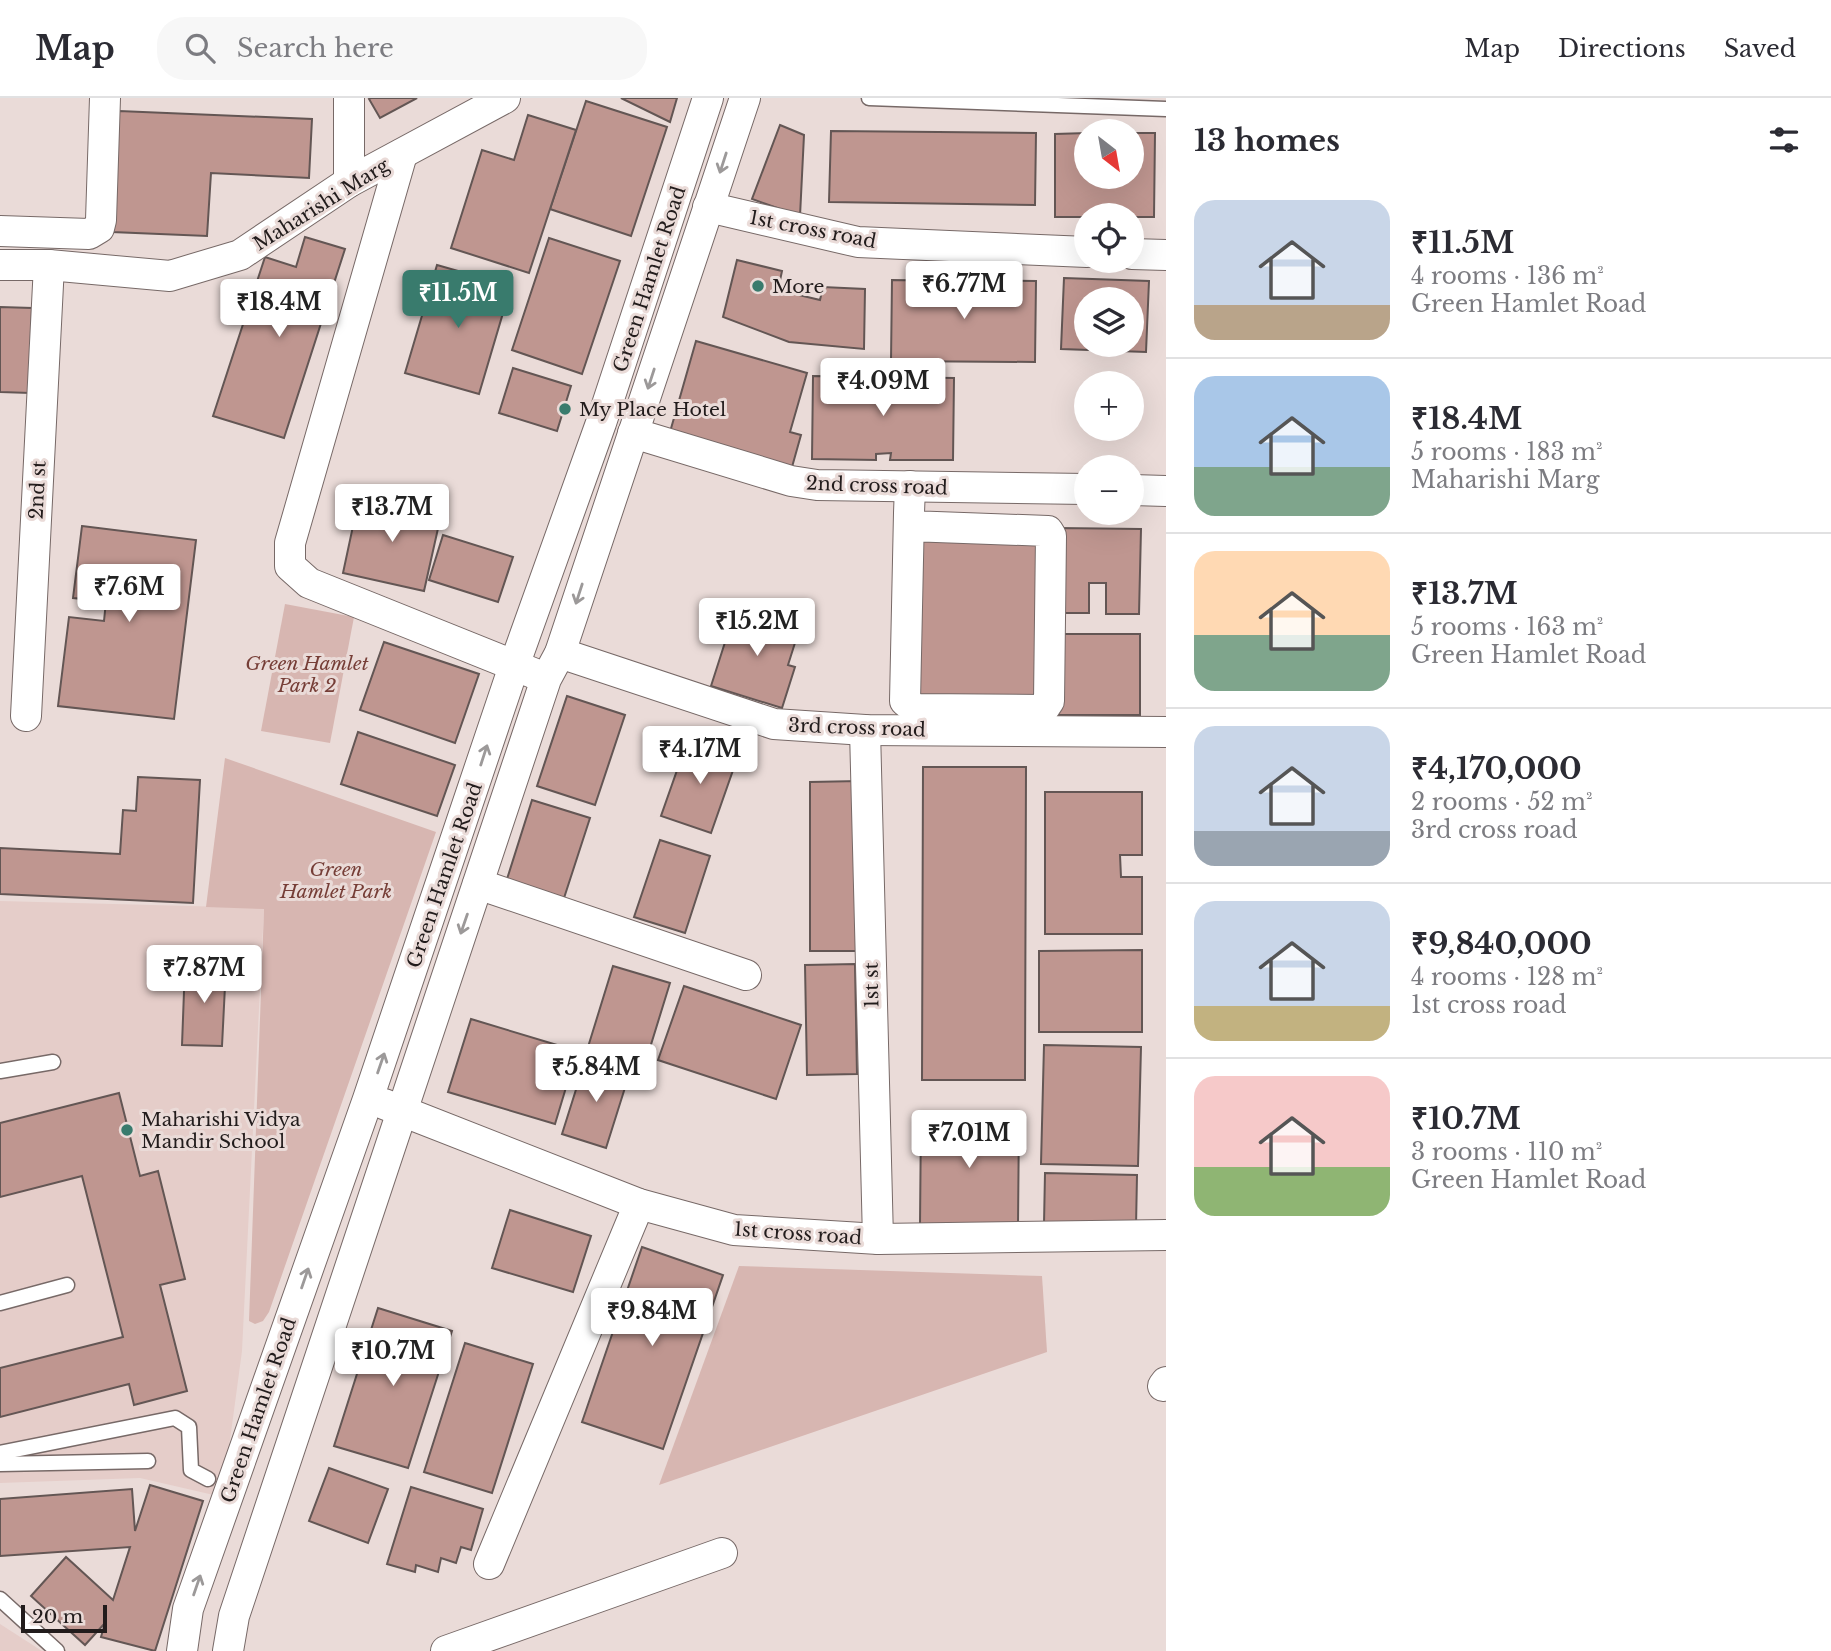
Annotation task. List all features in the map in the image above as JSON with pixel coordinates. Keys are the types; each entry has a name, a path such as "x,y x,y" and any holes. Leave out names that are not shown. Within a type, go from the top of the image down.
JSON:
{"street":[{"path":"0,231 89,234 99,229 102,220 105,98"},
{"path":"349,98 349,182"},
{"name":"Maharishi Marg","path":"0,265 49,265 170,276 240,255 349,182 505,98"},
{"name":"Green Hamlet Road","path":"182,1651 188,1609 368,1099 514,666 601,423 708,98"},
{"name":"Green Hamlet Road","path":"228,1651 234,1616 401,1110 745,98"},
{"name":"3rd cross road","path":"402,154 290,543 290,566 309,583 514,666 553,666 774,724 865,730 1166,732"},
{"name":"1st cross road","path":"708,207 858,242 1074,251"},
{"path":"1144,255 1166,256"},
{"name":"2nd st","path":"26,716 49,265"},
{"name":"2nd cross road","path":"633,433 791,481 1074,489"},
{"path":"909,526 1048,531 1051,536 1049,701 1044,710 915,709 905,701 909,526 910,486"},
{"path":"1144,490 1166,491"},
{"name":"1st st","path":"865,730 878,1239"},
{"path":"478,884 747,975"},
{"name":"1st cross road","path":"368,1099 639,1204 734,1230 878,1239 1166,1236"},
{"path":"489,1564 639,1204"},
{"path":"446,1651 722,1553"}],"lane":[{"path":"869,98 1166,109"},
{"path":"0,1071 53,1062"},
{"path":"0,1303 67,1285"},
{"path":"0,1453 175,1418 189,1427 191,1470 208,1479"},
{"path":"0,1464 148,1461"},
{"path":"0,1598 57,1651"}],"shaded area":[{"name":"Maharishi Vidya Mandir School","path":"0,901 264,908 242,1351 225,1477 218,1496 140,1478 0,1483"},
{"path":"0,1624 42,1651 0,1651"}],"green space":[{"name":"Green Hamlet Park 2","path":"285,604 354,617 330,743 261,731"},
{"name":"Green Hamlet Park","path":"225,758 436,832 269,1312 263,1321 255,1324 249,1321 264,909 206,907"},
{"path":"739,1266 1042,1276 1047,1352 659,1485"}],"building":[{"path":"417,98 380,118 369,99"},
{"path":"621,98 677,98 670,122"},
{"path":"586,101 667,127 631,236 550,209"},
{"path":"119,111 312,119 309,178 211,173 207,236 112,232"},
{"path":"528,115 576,130 529,273 451,248 482,150 514,160"},
{"path":"780,125 804,135 800,216 752,199"},
{"path":"831,131 1036,133 1035,205 829,202"},
{"path":"1074,133 1074,189 1144,189 1144,133 1155,133 1154,217 1144,217 1144,203 1074,203 1074,217 1055,217 1055,134"},
{"path":"305,237 345,249 284,438 213,416 265,257 296,267"},
{"path":"549,238 620,261 582,374 512,350"},
{"path":"737,260 782,271 778,290 820,300 823,287 865,289 864,349 789,342 723,317"},
{"path":"437,265 511,286 479,394 405,373"},
{"path":"1064,278 1149,281 1146,352 1144,287 1074,287 1074,349 1061,349"},
{"path":"892,280 955,281 955,290 971,290 970,280 1036,281 1035,362 891,361"},
{"path":"0,307 32,308 30,393 0,392"},
{"path":"696,341 807,373 790,432 801,435 792,467 670,432"},
{"path":"513,368 571,386 557,431 499,413"},
{"path":"813,376 954,378 953,460 890,460 891,453 876,454 876,460 812,459"},
{"path":"359,498 441,515 424,591 343,573"},
{"path":"82,526 196,540 174,719 58,706 69,617 104,621 106,601 73,598"},
{"path":"1058,528 1141,529 1139,614 1106,614 1106,583 1089,583 1089,613 1056,613"},
{"path":"917,533 1044,534 1043,705 916,704"},
{"path":"443,535 513,557 498,602 429,580"},
{"path":"736,608 800,627 788,665 795,667 782,708 711,686"},
{"path":"1056,634 1140,634 1140,715 1056,715"},
{"path":"384,642 479,674 455,743 360,710"},
{"path":"567,696 625,715 595,805 537,786"},
{"path":"358,732 455,765 437,816 341,784"},
{"path":"688,739 738,756 711,833 661,816"},
{"path":"923,767 1026,767 1025,1080 922,1080"},
{"path":"138,777 200,780 193,903 0,894 0,848 120,854 123,810 136,811"},
{"path":"859,781 859,951 810,951 810,782"},
{"path":"1045,792 1142,792 1142,855 1120,855 1121,877 1142,877 1142,934 1045,934"},
{"path":"532,800 590,818 564,898 507,879"},
{"path":"660,840 710,856 685,933 634,917"},
{"path":"1142,950 1142,1032 1039,1032 1039,951"},
{"path":"855,964 857,1074 807,1075 805,965"},
{"path":"185,965 226,966 222,1046 182,1045"},
{"path":"613,966 670,983 645,1064 588,1047"},
{"path":"684,986 801,1025 776,1099 658,1060"},
{"path":"471,1019 577,1051 555,1124 448,1092"},
{"path":"1044,1045 1141,1047 1138,1166 1041,1164"},
{"path":"585,1061 629,1075 606,1148 562,1134"},
{"path":"119,1093 140,1176 158,1171 185,1279 160,1285 187,1391 134,1405 129,1384 0,1417 0,1368 123,1337 82,1176 0,1197 0,1123"},
{"path":"921,1116 1019,1116 1018,1225 920,1225"},
{"path":"1045,1173 1137,1175 1136,1227 1044,1224"},
{"path":"510,1210 591,1236 573,1292 492,1268"},
{"path":"642,1247 723,1275 663,1449 582,1422"},
{"path":"378,1308 452,1331 408,1468 334,1446"},
{"path":"465,1343 533,1364 492,1493 424,1472"},
{"path":"329,1468 388,1489 368,1543 309,1521"},
{"path":"150,1485 203,1501 155,1651 101,1637 105,1623 85,1645 31,1596 66,1557 113,1600 130,1547 0,1556 0,1499 132,1489 135,1531"},
{"path":"411,1487 483,1509 471,1550 461,1547 456,1563 441,1558 438,1572 416,1565 415,1572 387,1564"}],"place":[{"name":"More","path":"758,286"},
{"name":"My Place Hotel","path":"565,409"},
{"name":"Maharishi Vidya Mandir School","path":"127,1130"}]}
